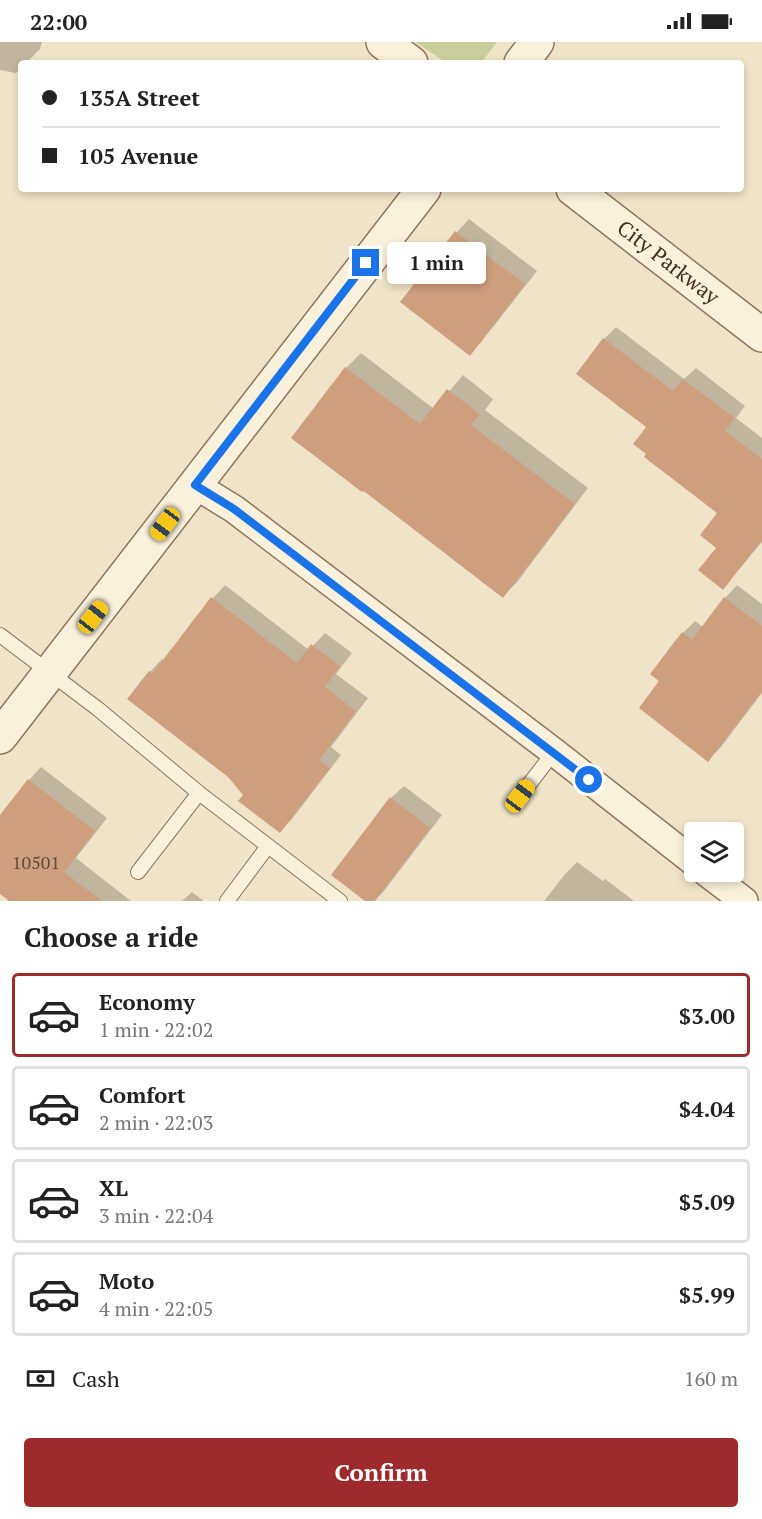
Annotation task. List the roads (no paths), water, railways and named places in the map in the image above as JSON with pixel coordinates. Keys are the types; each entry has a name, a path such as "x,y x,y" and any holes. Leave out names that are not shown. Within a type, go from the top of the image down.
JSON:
{"street":[{"path":"383,42 407,60"},
{"path":"523,60 537,42"},
{"path":"0,737 422,192"},
{"name":"City Parkway","path":"577,192 762,335"},
{"path":"195,485 234,509 554,752 684,854"},
{"path":"719,882 744,901"}],"lane":[{"path":"0,635 98,709 199,793 340,901"},
{"path":"520,796 554,752"},
{"path":"138,872 199,793"},
{"path":"227,901 268,846"}]}
